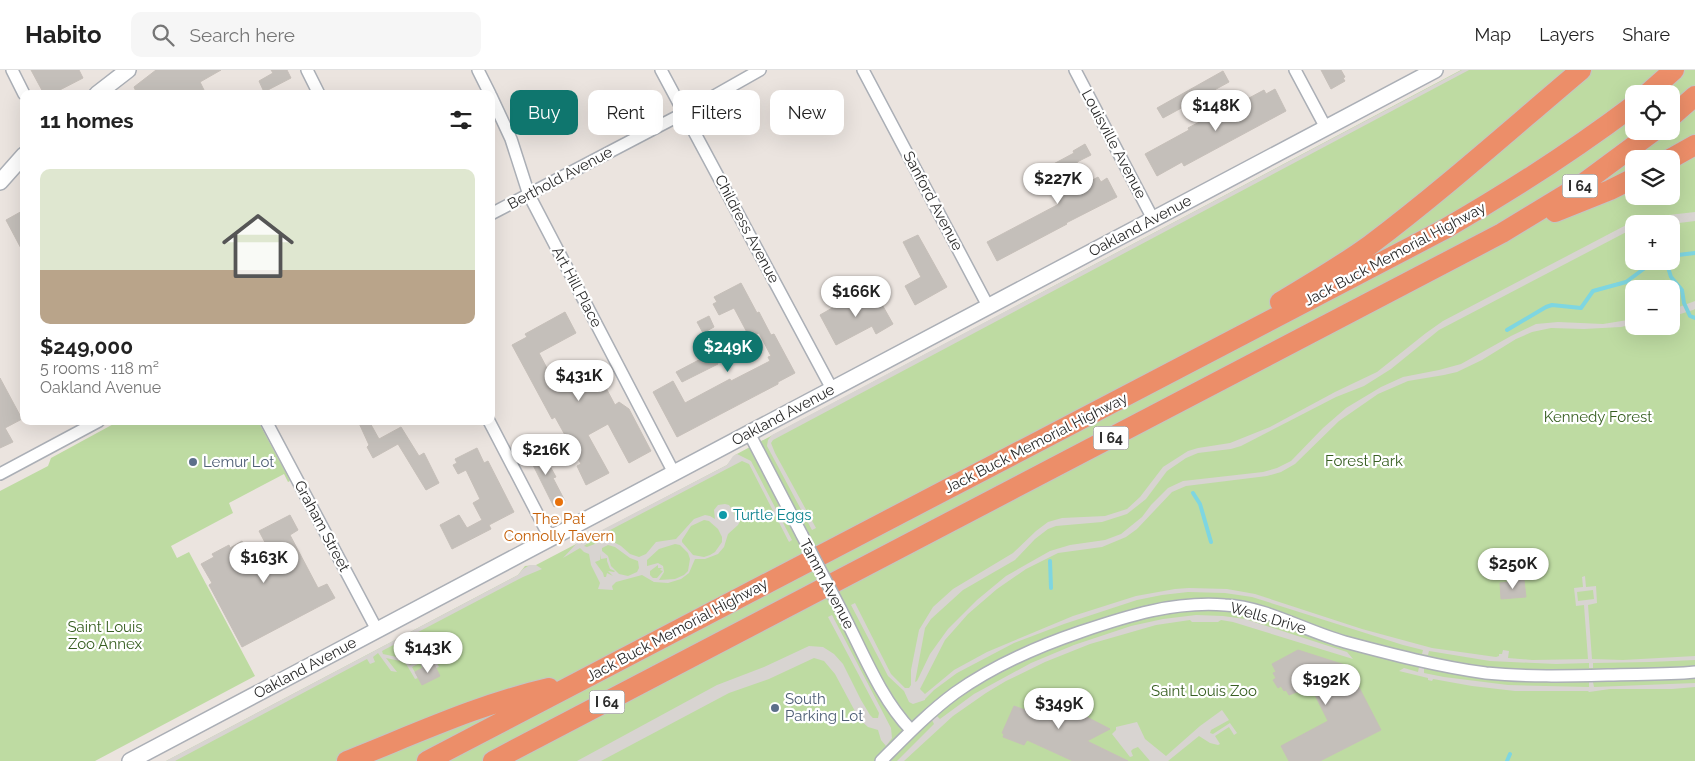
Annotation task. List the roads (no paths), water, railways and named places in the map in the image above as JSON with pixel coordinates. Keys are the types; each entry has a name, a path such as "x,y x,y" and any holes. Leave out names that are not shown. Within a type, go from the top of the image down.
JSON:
{"highway":[{"path":"1198,359 1237,329 1369,245 1426,200 1581,70"},
{"path":"1657,85 1674,70"},
{"path":"1680,108 1695,96"},
{"name":"Jack Buck Memorial Highway","path":"427,761 1401,253 1475,212 1561,158 1625,112"},
{"name":"Jack Buck Memorial Highway","path":"493,761 1502,233 1581,185 1642,140"},
{"path":"1680,153 1695,145"},
{"path":"1502,233 1625,182"},
{"path":"346,761 507,699 580,681"}],"street":[{"path":"12,70 22,90"},
{"path":"102,90 128,70"},
{"path":"307,70 317,90"},
{"name":"Art Hill Place","path":"478,70 488,90"},
{"name":"Childress Avenue","path":"662,70 673,92"},
{"name":"Berthold Avenue","path":"725,90 760,70"},
{"name":"Sanford Avenue","path":"863,70 988,306"},
{"name":"Louisville Avenue","path":"1076,70 1153,219"},
{"path":"1294,70 1326,128"},
{"name":"Oakland Avenue","path":"130,761 1435,70"},
{"name":"Art Hill Place","path":"495,104 511,139 529,195 674,473"},
{"name":"Berthold Avenue","path":"495,212 673,119"},
{"name":"Childress Avenue","path":"696,135 832,389"},
{"path":"0,182 20,160"},
{"path":"0,474 92,425"},
{"name":"Graham Street","path":"268,425 377,630"},
{"path":"491,425 550,538"},
{"name":"Tamm Avenue","path":"749,433 888,700 898,716 911,730"},
{"name":"Wells Drive","path":"881,761 911,730 956,692 1019,656 1054,641 1110,622 1152,610 1182,605 1227,605 1248,609 1344,642 1439,664 1484,672 1543,676 1695,672"}],"waterway":[{"path":"1680,255 1695,253"},
{"path":"1507,330 1552,305 1581,308 1593,291 1626,282 1642,270"},
{"path":"1669,270 1671,277 1682,290 1684,303 1690,316 1695,318"},
{"path":"1193,493 1200,504 1211,542"},
{"path":"1050,561 1051,588"},
{"path":"1507,761 1510,754"}],"place":[{"name":"Lemur Lot","path":"193,462"},
{"name":"The Pat Connolly Tavern","path":"559,502"},
{"name":"Turtle Eggs","path":"723,515"},
{"name":"South Parking Lot","path":"775,708"}],"park label":[{"name":"Kennedy Forest","path":"1598,417"},
{"name":"Forest Park","path":"1364,461"},
{"name":"Saint Louis Zoo Annex","path":"105,636"},
{"name":"Saint Louis Zoo","path":"1204,691"}]}
